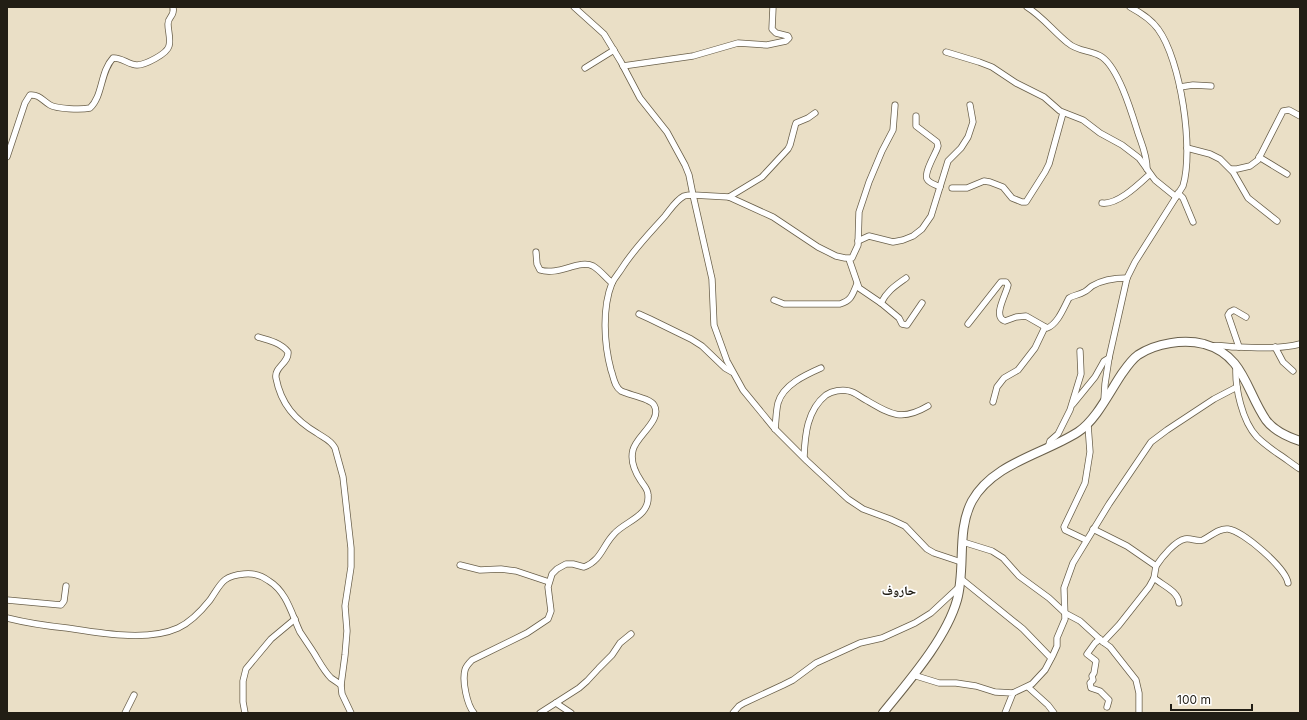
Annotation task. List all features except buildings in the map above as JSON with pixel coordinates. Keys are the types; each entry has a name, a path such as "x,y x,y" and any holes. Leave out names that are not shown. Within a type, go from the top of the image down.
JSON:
{"street":[{"path":"7,157 25,102 30,95 36,95 51,106 82,109 90,108 96,97 105,71 113,58 118,58 133,64 144,64 167,50 169,44 168,23 173,14 173,7"},
{"path":"574,7 604,34 640,98 663,126 674,143 689,174 712,279 714,325 733,372 743,390 775,429 841,493 857,505 905,526 934,553 961,562"},
{"path":"623,66 693,56 738,43 767,45 786,41 788,36 776,33 772,29 772,7"},
{"path":"1027,7 1044,20 1072,46 1098,55 1109,64 1120,81 1131,108 1145,151 1147,169"},
{"path":"1104,400 1109,358 1127,278 1135,262 1183,186 1185,179 1187,148 1185,120 1180,87 1168,47 1159,30 1148,17 1130,7"},
{"path":"585,68 614,50"},
{"path":"946,52 992,67 1016,83 1044,97 1055,108 1063,113 1083,120 1100,133 1122,145 1139,158 1155,180 1182,198 1193,222"},
{"path":"1180,87 1193,85 1211,86"},
{"path":"474,713 471,709 464,684 467,665 472,660 527,633 548,619 552,611 548,587 552,574 566,564 584,567 595,561 606,547 611,536 617,530 637,518 645,508 648,501 647,488 635,471 632,454 636,441 652,422 656,410 655,406 651,401 621,391 617,388 608,361 606,346 608,297 612,283 625,263 680,199 687,195 729,197 773,217 818,247 836,256 849,259 852,258 858,245 859,212 874,170 893,130 895,105"},
{"path":"858,241 869,236 893,242 913,236 922,229 931,216 948,162 961,148 968,137 973,122 970,105"},
{"path":"1230,169 1250,166 1254,163 1259,157 1283,110 1289,110 1300,116"},
{"path":"729,197 767,172 788,149 796,123 808,118 815,112"},
{"path":"952,188 967,188 984,181 990,182 1003,187 1012,198 1026,202 1049,164 1063,113"},
{"path":"916,116 916,126 937,142 938,146 926,173 926,178 940,187"},
{"path":"1187,148 1216,156 1230,169 1248,198 1277,221"},
{"path":"1259,157 1287,174"},
{"path":"1102,203 1117,199 1126,194 1150,174"},
{"path":"536,252 537,264 540,270 564,270 583,264 589,264 595,267 612,283"},
{"path":"849,259 857,284 862,291 881,303 898,318 902,324 907,324 922,303"},
{"path":"881,303 890,289 906,278"},
{"path":"968,324 996,287 1003,281 1008,283 1008,285 998,316 1000,318 1005,321 1019,316 1026,316 1045,327 1049,327 1055,322 1069,298 1072,296 1085,292 1093,285 1117,278 1127,278"},
{"path":"774,300 784,304 840,304 847,302 851,298 857,284"},
{"path":"1239,347 1228,315 1234,310 1246,317"},
{"path":"639,314 691,339 702,346 726,368 733,372"},
{"path":"993,402 997,387 1004,378 1018,370 1035,348 1045,327"},
{"path":"258,336 278,343 288,352 288,358 277,370 276,376 284,401 288,409 299,421 333,444 343,477 351,548 351,567 345,606 347,631 341,685 342,694 351,713"},
{"path":"883,713 913,675 943,632 957,601 966,517 972,501 986,482 1006,468 1078,432 1088,424 1126,367 1138,355 1161,346 1179,342 1198,343 1222,353 1241,372 1266,421 1282,434 1300,441"},
{"path":"1208,346 1275,347 1300,344"},
{"path":"1275,347 1283,362 1293,371"},
{"path":"1048,448 1050,441 1060,430 1072,405 1081,374 1080,351"},
{"path":"1072,405 1096,377 1104,361 1109,358"},
{"path":"1236,366 1237,387 1247,422 1252,431 1260,440 1291,464 1300,469"},
{"path":"775,429 778,403 781,396 794,382 821,368"},
{"path":"913,675 939,683 956,683 976,686 995,692 1013,694 1032,684 1045,670 1057,646 1057,638 1066,619 1064,595 1066,582 1073,563 1093,529 1151,442 1214,399 1237,387"},
{"path":"804,457 807,428 813,409 822,398 832,392 843,390 851,391 876,407 897,415 911,414 928,406"},
{"path":"1086,540 1065,530 1064,527 1085,483 1090,452 1088,424"},
{"path":"1093,529 1127,546 1156,566"},
{"path":"1107,707 1110,700 1100,691 1091,688 1090,683 1093,680 1092,676 1096,661 1088,654 1095,643 1101,640 1126,616 1146,591 1154,578 1156,566 1160,560 1180,541 1185,539 1200,541 1218,531 1226,529 1237,532 1267,555 1278,566 1288,583"},
{"path":"963,542 992,551 1003,558 1019,576 1049,598 1065,613 1080,622 1110,647 1136,680 1139,713"},
{"path":"460,565 480,570 501,569 516,571 549,582"},
{"path":"7,618 42,625 114,634 131,635 166,632 179,628 202,610 218,585 228,577 235,574 258,574 274,584 288,602 301,633 330,677 341,685"},
{"path":"960,578 1022,629 1051,658"},
{"path":"1154,578 1173,592 1179,598 1179,603"},
{"path":"7,600 61,605 64,601 66,586"},
{"path":"733,713 739,706 793,680 816,663 860,643 889,636 924,619 959,587"},
{"path":"245,713 242,702 243,681 246,669 271,639 295,619"},
{"path":"540,713 587,681 612,655 620,643 631,634"},
{"path":"1028,687 1048,705 1054,713"},
{"path":"1005,713 1013,694"},
{"path":"125,713 134,695"},
{"path":"556,703 571,713"}],"district":[{"name":"حاروف","path":"899,590"}]}
